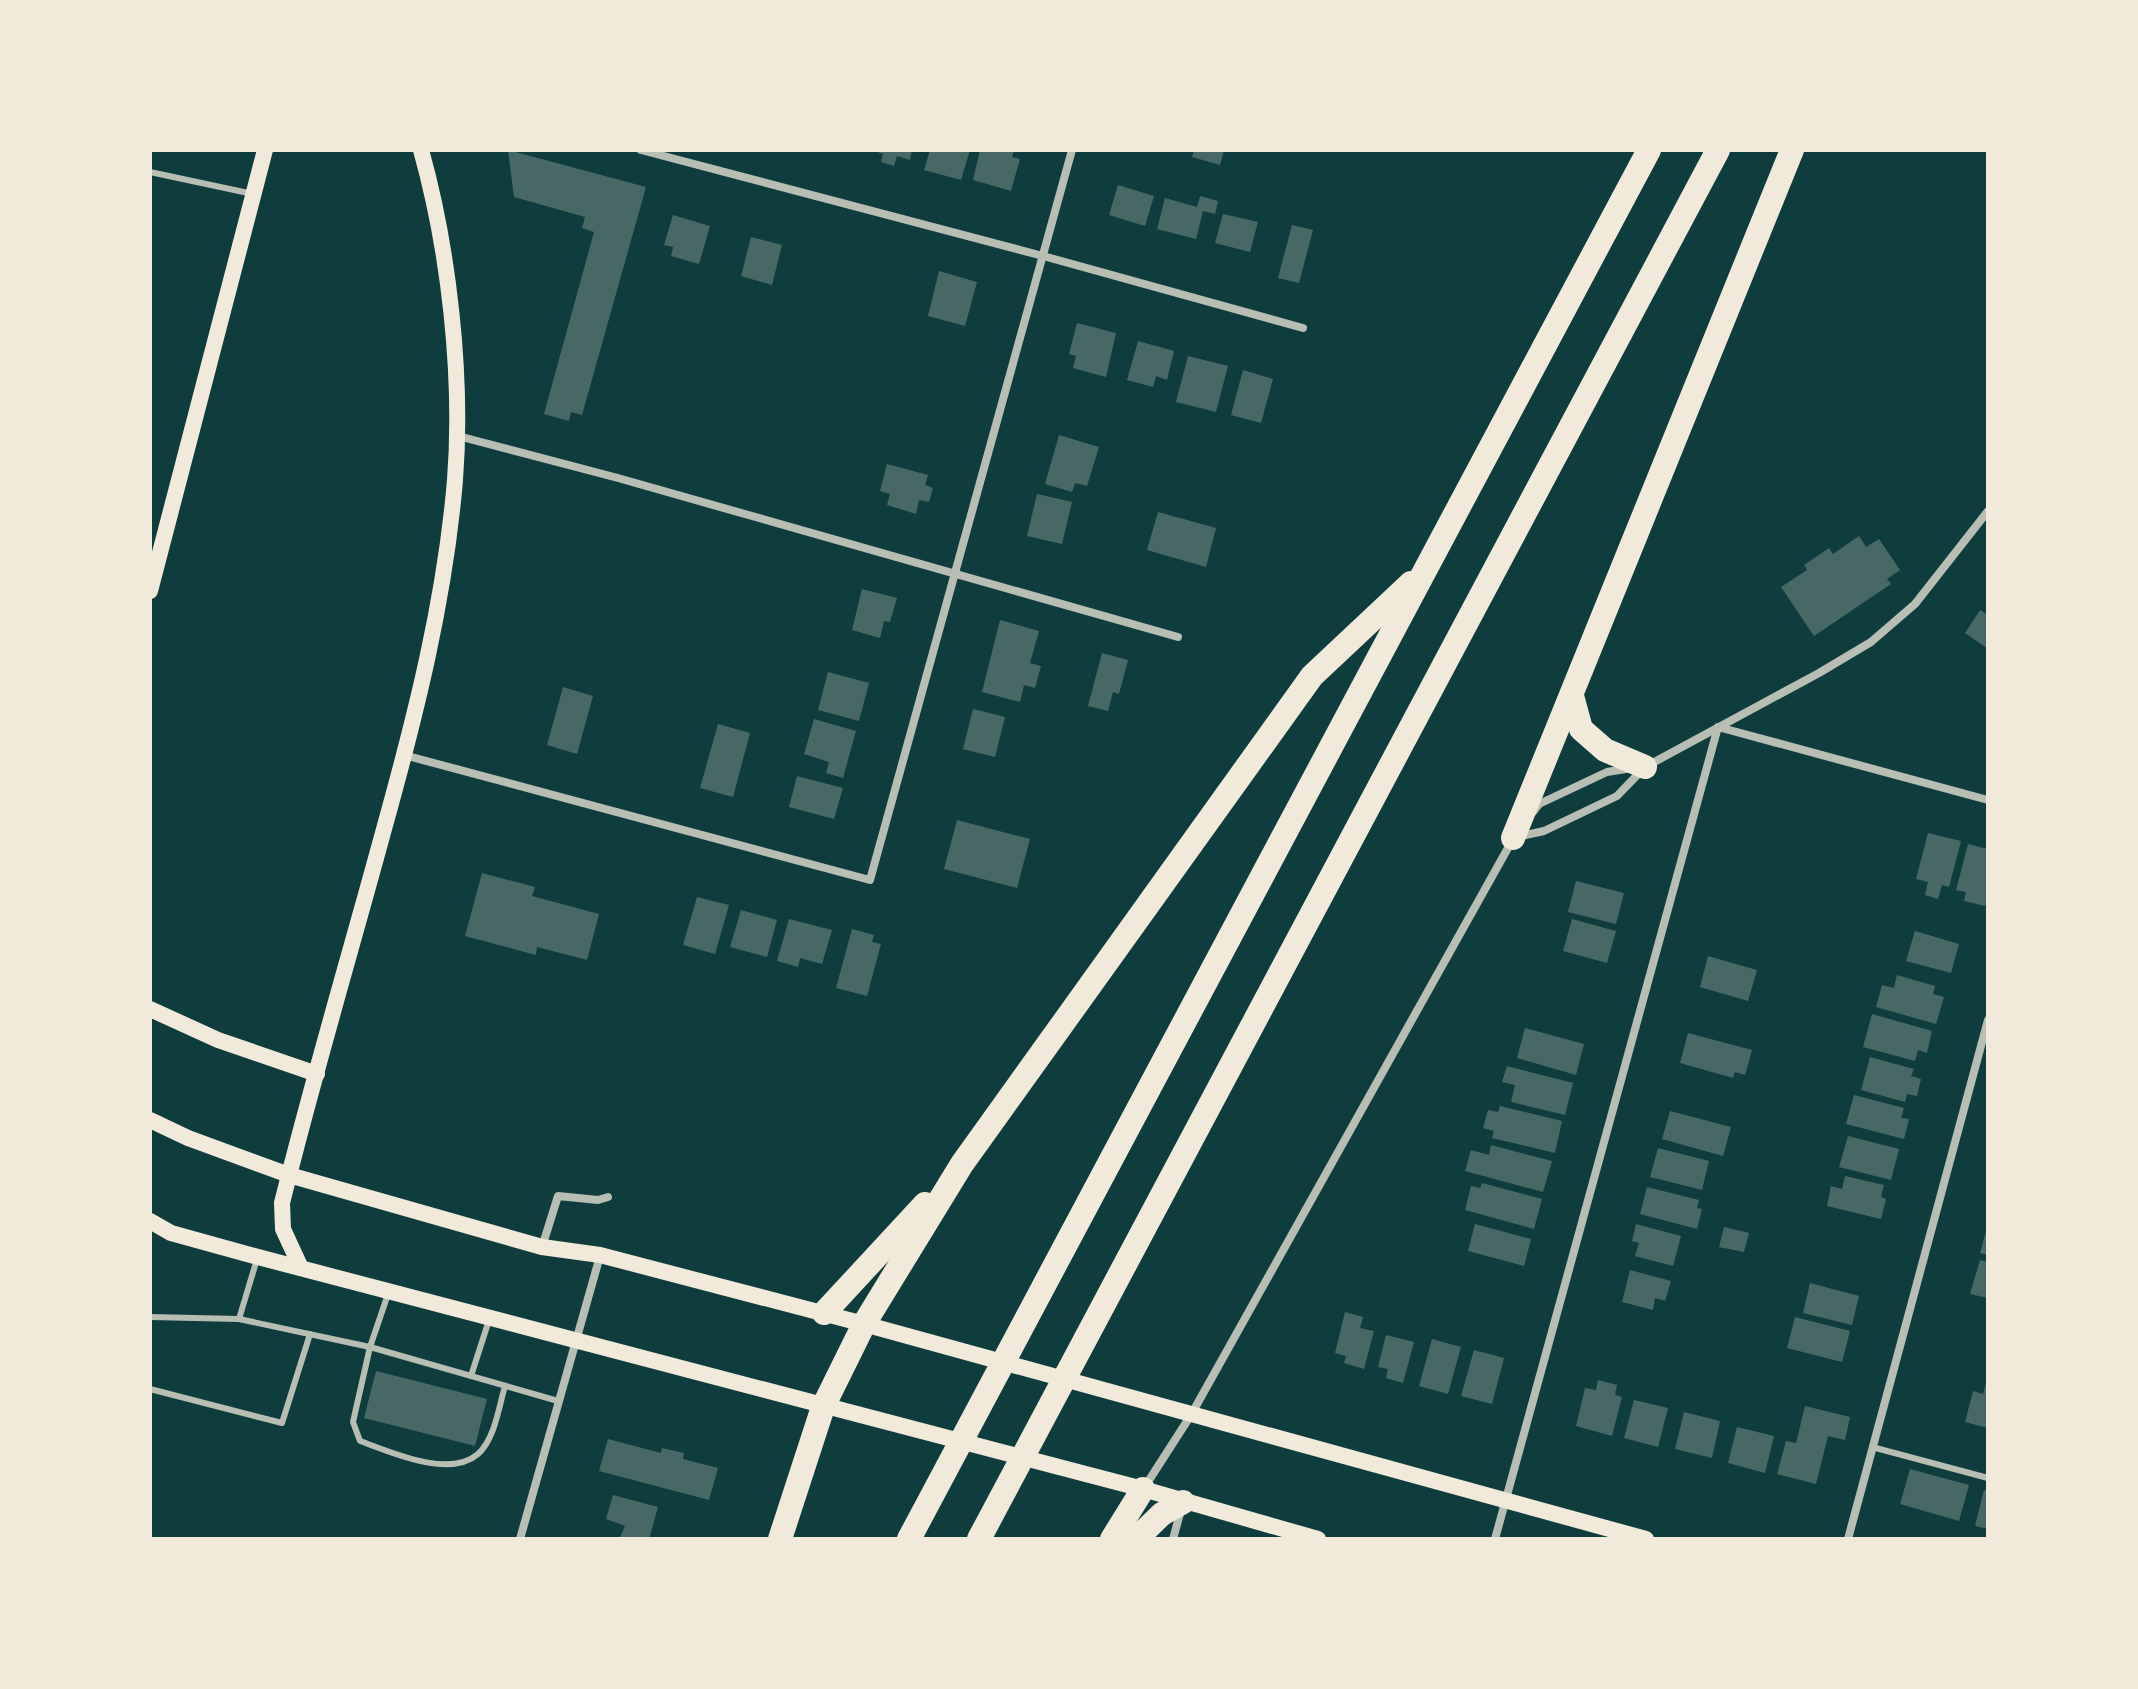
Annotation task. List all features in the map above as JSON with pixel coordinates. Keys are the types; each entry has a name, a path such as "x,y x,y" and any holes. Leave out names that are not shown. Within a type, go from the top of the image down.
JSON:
{"highway":[{"path":"909,1539 1649,150"},
{"path":"979,1539 1718,150"},
{"path":"1513,838 1792,150"},
{"path":"780,1539 823,1407 864,1324 962,1164 1312,676 1424,571"},
{"path":"1572,696 1581,729 1605,750 1645,767"},
{"path":"824,1313 962,1164"},
{"path":"1112,1539 1143,1489"},
{"path":"1136,1539 1162,1514 1183,1502"}],"main road":[{"path":"150,591 265,150"},
{"path":"301,1268 283,1229 282,1203 426,669 444,572 455,480 457,436 451,304 429,178 421,150"},
{"path":"150,1009 218,1040 317,1074"},
{"path":"150,1120 188,1138 289,1175 542,1247 600,1255 824,1313 1646,1539"},
{"path":"150,1221 171,1233 258,1257 1143,1489 1318,1539"},
{"path":"150,1238 171,1233"}],"street":[{"path":"641,150 1303,328"},
{"path":"404,755 870,880 1072,150"},
{"path":"457,436 618,478 1178,637"},
{"path":"1513,838 1544,831 1617,796 1645,767 1871,642 1915,604 1988,511"},
{"path":"1718,727 1988,800"},
{"path":"1495,1539 1718,727"},
{"path":"1143,1489 1191,1415 1513,838 1539,804 1607,772 1645,767"},
{"path":"1848,1539 1988,1020"},
{"path":"542,1247 558,1196 598,1200 608,1197"},
{"path":"520,1539 600,1255"},
{"path":"1173,1539 1183,1502"}],"lane":[{"path":"150,172 253,194"},
{"path":"239,1319 258,1257"},
{"path":"389,1291 370,1347 353,1422 360,1441 414,1460 459,1465 479,1453 494,1427 505,1386"},
{"path":"150,1317 239,1319 370,1347 558,1401"},
{"path":"471,1376 490,1317"},
{"path":"150,1389 282,1423 310,1334"},
{"path":"1872,1447 1988,1478"}],"building":[{"path":"508,150 646,187 582,415 571,412 569,421 544,414 594,232 582,228 585,217 514,197"},
{"path":"872,150 912,150 910,160 897,156 894,166 881,162 883,154"},
{"path":"930,150 970,150 961,180 924,170"},
{"path":"980,150 1014,150 1012,157 1020,159 1011,191 973,180"},
{"path":"1194,150 1224,150 1220,165 1192,157"},
{"path":"1118,185 1154,196 1145,226 1109,215"},
{"path":"1200,196 1218,201 1215,214 1203,211 1196,239 1157,229 1165,198 1197,207"},
{"path":"1223,214 1258,222 1250,252 1215,243"},
{"path":"673,215 710,226 699,264 671,256 673,247 664,245"},
{"path":"1292,225 1313,230 1299,283 1278,278"},
{"path":"751,237 782,245 772,285 741,276"},
{"path":"939,271 977,282 965,326 928,316"},
{"path":"1077,323 1116,333 1106,377 1073,368 1076,356 1069,354"},
{"path":"1138,341 1174,351 1167,380 1156,376 1153,387 1127,380"},
{"path":"1188,356 1228,366 1216,412 1176,402"},
{"path":"1243,370 1273,379 1261,423 1231,415"},
{"path":"1059,435 1099,447 1087,486 1075,483 1072,492 1045,484"},
{"path":"887,464 928,475 925,485 933,488 929,502 919,500 916,514 887,505 890,494 880,491"},
{"path":"1037,494 1072,502 1062,544 1027,536"},
{"path":"1158,512 1216,528 1206,567 1147,550"},
{"path":"1859,536 1866,547 1879,539 1900,570 1887,579 1891,584 1814,636 1781,587 1807,570 1804,565 1829,548 1833,554"},
{"path":"862,589 897,598 890,622 884,621 880,638 852,630"},
{"path":"1980,610 1988,615 1988,649 1965,633"},
{"path":"1000,620 1039,631 1030,663 1041,666 1035,688 1024,685 1020,702 982,692"},
{"path":"1102,653 1128,660 1119,694 1113,692 1108,711 1088,706"},
{"path":"828,672 869,683 859,721 818,710"},
{"path":"563,687 593,696 577,754 547,745"},
{"path":"973,709 1005,717 995,757 963,749"},
{"path":"814,719 856,731 843,778 826,773 829,762 804,754"},
{"path":"718,724 750,733 733,797 700,788"},
{"path":"797,776 843,788 834,819 789,807"},
{"path":"957,820 1030,839 1017,888 944,869"},
{"path":"1928,833 1961,841 1949,887 1942,885 1938,899 1925,895 1928,882 1916,879"},
{"path":"1968,844 1988,849 1988,896 1985,906 1964,901 1966,892 1956,890"},
{"path":"482,873 535,887 532,896 599,914 587,960 537,947 536,955 465,936"},
{"path":"1576,881 1624,893 1616,924 1568,912"},
{"path":"697,897 729,905 715,954 683,945"},
{"path":"741,910 777,920 767,957 730,947"},
{"path":"789,919 832,930 822,964 800,958 798,967 777,961"},
{"path":"1572,919 1616,931 1607,963 1563,951"},
{"path":"852,929 874,935 872,942 881,944 867,996 836,988"},
{"path":"1915,931 1959,944 1951,973 1906,961"},
{"path":"1708,956 1757,970 1748,1001 1700,987"},
{"path":"1897,975 1935,986 1933,994 1944,997 1936,1024 1876,1007 1882,985 1894,988"},
{"path":"1872,1014 1932,1031 1927,1053 1918,1050 1915,1061 1863,1047"},
{"path":"1525,1028 1584,1044 1576,1075 1517,1058"},
{"path":"1688,1033 1752,1050 1745,1075 1735,1072 1733,1078 1680,1063"},
{"path":"1870,1057 1914,1069 1911,1076 1921,1079 1917,1096 1907,1094 1905,1102 1861,1090"},
{"path":"1507,1066 1573,1083 1565,1115 1511,1102 1515,1085 1502,1082"},
{"path":"1854,1095 1904,1108 1901,1118 1909,1119 1904,1139 1846,1124"},
{"path":"1500,1106 1562,1121 1555,1153 1492,1138 1494,1131 1483,1128 1488,1110 1498,1112"},
{"path":"1670,1111 1731,1127 1723,1156 1662,1139"},
{"path":"1848,1136 1899,1149 1891,1180 1839,1167"},
{"path":"1491,1145 1552,1161 1543,1192 1465,1171 1471,1150 1489,1155"},
{"path":"1658,1148 1709,1161 1702,1190 1650,1177"},
{"path":"1845,1176 1884,1185 1881,1197 1886,1199 1881,1219 1827,1206 1831,1186 1842,1189"},
{"path":"1482,1183 1542,1199 1534,1229 1465,1210 1471,1186 1480,1188"},
{"path":"1647,1187 1699,1200 1697,1208 1702,1209 1697,1229 1640,1214"},
{"path":"1475,1224 1531,1239 1524,1266 1468,1251"},
{"path":"1636,1224 1681,1236 1673,1266 1635,1256 1639,1243 1632,1241"},
{"path":"1724,1227 1749,1233 1744,1252 1719,1247"},
{"path":"1988,1228 1988,1255 1980,1253"},
{"path":"1980,1260 1988,1262 1988,1298 1970,1294"},
{"path":"1630,1270 1671,1281 1665,1301 1655,1298 1653,1310 1622,1302"},
{"path":"1810,1283 1859,1296 1852,1325 1803,1313"},
{"path":"1345,1312 1363,1317 1360,1328 1374,1331 1364,1369 1344,1363 1346,1356 1335,1353"},
{"path":"1795,1317 1850,1331 1842,1362 1787,1348"},
{"path":"1386,1335 1414,1342 1403,1383 1386,1378 1388,1369 1378,1367"},
{"path":"1432,1339 1461,1347 1448,1394 1419,1386"},
{"path":"1474,1350 1504,1358 1492,1404 1461,1396"},
{"path":"376,1371 487,1399 475,1446 364,1418"},
{"path":"1987,1379 1988,1428 1965,1422 1973,1391 1983,1394"},
{"path":"1598,1380 1617,1385 1615,1395 1622,1397 1612,1436 1576,1426 1585,1388 1596,1390"},
{"path":"1634,1400 1668,1408 1658,1447 1624,1438"},
{"path":"1805,1406 1850,1417 1845,1440 1828,1436 1816,1484 1777,1474 1786,1441 1796,1443"},
{"path":"1684,1412 1720,1421 1712,1458 1675,1449"},
{"path":"1737,1427 1774,1436 1765,1473 1728,1463"},
{"path":"608,1439 661,1453 662,1448 684,1453 683,1459 718,1468 709,1500 599,1471"},
{"path":"1910,1469 1969,1485 1959,1521 1900,1504"},
{"path":"1984,1490 1988,1491 1988,1529 1975,1526"},
{"path":"613,1495 658,1507 649,1539 620,1537 625,1526 606,1519"}]}
